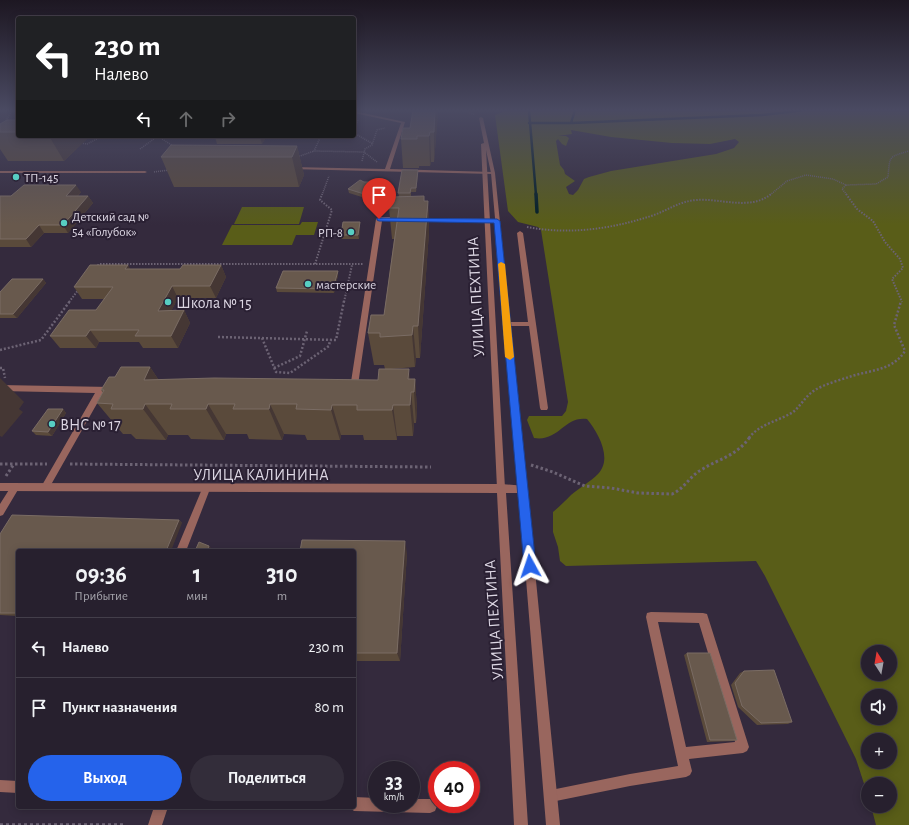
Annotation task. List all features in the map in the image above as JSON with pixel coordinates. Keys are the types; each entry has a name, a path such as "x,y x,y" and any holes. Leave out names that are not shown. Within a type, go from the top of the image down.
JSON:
{"street":[{"path":"387,170 394,148"},
{"name":"УЛИЦА ПЕХТИНА","path":"483,148 501,488 522,825"},
{"name":"УЛИЦА ПЕХТИНА","path":"488,148 493,173 553,825"},
{"path":"284,168 493,173"},
{"path":"0,172 145,172"},
{"path":"338,385 354,385 379,219 497,221"},
{"path":"520,233 544,408"},
{"path":"506,324 532,324"},
{"path":"0,388 100,391 116,390"},
{"path":"45,487 100,391"},
{"name":"УЛИЦА КАЛИНИНА","path":"0,488 523,489"},
{"path":"0,512 15,488"},
{"path":"182,549 206,489"},
{"path":"551,796 630,780 686,771 681,754 651,617 703,618 743,747 681,754"},
{"path":"0,786 16,787"},
{"path":"356,804 428,806"},
{"path":"155,825 159,809"}],"path":[{"path":"362,162 364,152 368,148"},
{"path":"292,159 314,151 364,152 382,165"},
{"path":"525,228 549,231 583,231 652,216 678,204 692,200 709,199 742,203 754,202 768,197 787,181 806,175 833,179 846,185 876,184 886,179 889,161 898,154 909,151"},
{"path":"145,172 173,170"},
{"path":"315,264 332,210 320,200 329,174"},
{"path":"520,462 539,467 585,486 657,494 677,492 700,470 730,456 746,442 755,430 771,424 794,411 808,395 815,390 852,376 882,370 904,356 905,351 894,325 902,303 892,281 893,277 903,268 902,262 885,242 873,221 857,209 844,192 842,188 846,185"},
{"path":"94,269 99,264 372,264"},
{"path":"218,337 336,340 352,265"},
{"path":"0,350 41,340 81,287"},
{"path":"274,368 300,356 307,331"},
{"path":"262,338 276,372 290,373 329,346 330,340"},
{"path":"45,464 48,458"},
{"path":"71,464 74,458"},
{"path":"0,464 431,467"},
{"path":"0,825 126,825"}],"shaded area":[{"path":"500,148 557,148 560,165 565,174 575,181 566,187 569,194 573,195 578,190 584,179 589,177 611,171 716,154 732,148 909,148 909,825 876,825 873,813 897,813 897,777 862,777 856,759 765,576 756,561 566,566 560,561 558,547 553,532 553,512 571,495 598,474 604,461 604,453 599,438 587,419 573,421 556,433 543,438 534,438 527,420 529,416 562,416 566,411 568,402 541,230 538,227 518,222 508,211"},
{"path":"242,207 304,207 299,224 234,224"},
{"path":"302,222 318,222 314,235 296,235 292,245 222,245 232,225 300,225"}],"building":[{"path":"168,148 296,148 292,157 161,157"},
{"path":"402,170 418,170 416,188 411,188 410,193 398,193"},
{"path":"360,180 364,182 383,182 377,198 348,189"},
{"path":"24,185 76,185 66,196 88,196 63,225 39,225 26,239 0,239 0,196 11,196"},
{"path":"424,196 424,201 428,201 418,326 413,326 412,335 380,337 380,333 368,333 371,315 384,315 399,208 389,208 391,197"},
{"name":"РП-8","path":"343,222 360,222 358,235 341,235"},
{"path":"90,265 128,265 125,269 180,269 183,265 221,265 210,286 172,286 158,311 184,310 171,336 135,336 139,330 90,330 86,336 50,336 69,310 96,310 113,287 74,287"},
{"name":"мастерские","path":"283,271 338,271 333,289 276,288"},
{"path":"12,279 43,279 13,314 0,314 0,292"},
{"path":"121,367 150,367 144,380 214,378 378,380 379,369 409,369 408,379 415,379 414,392 411,392 410,405 393,405 392,410 357,410 357,405 332,405 331,410 296,409 297,404 270,404 269,409 233,409 235,404 208,404 206,409 170,409 172,404 145,404 143,409 111,409 113,404 97,403 104,390 101,390 109,377 115,377"},
{"path":"48,409 63,409 48,432 32,431"},
{"path":"12,515 179,520 167,549 16,549 16,613 0,613 0,534"},
{"path":"302,540 405,541 397,653 356,653 356,549 300,549"},
{"path":"199,542 209,546 208,549 196,549"},
{"path":"687,653 710,653 737,740 710,740"},
{"path":"774,670 792,722 761,723 742,706 735,683 744,671"}],"waterway":[{"path":"532,148 536,195"},
{"path":"536,194 537,212"}],"slow traffic":[{"path":"501,264 510,357"}],"place":[{"name":"ТП-145","path":"16,177"},
{"name":"Детский сад № 54 «Голубок»","path":"64,223"},
{"name":"РП-8","path":"351,232"},
{"name":"мастерские","path":"308,284"},
{"name":"Школа № 15","path":"168,302"},
{"name":"ВНС № 17","path":"52,424"}],"route":[{"path":"379,219 497,221 530,566"}]}
